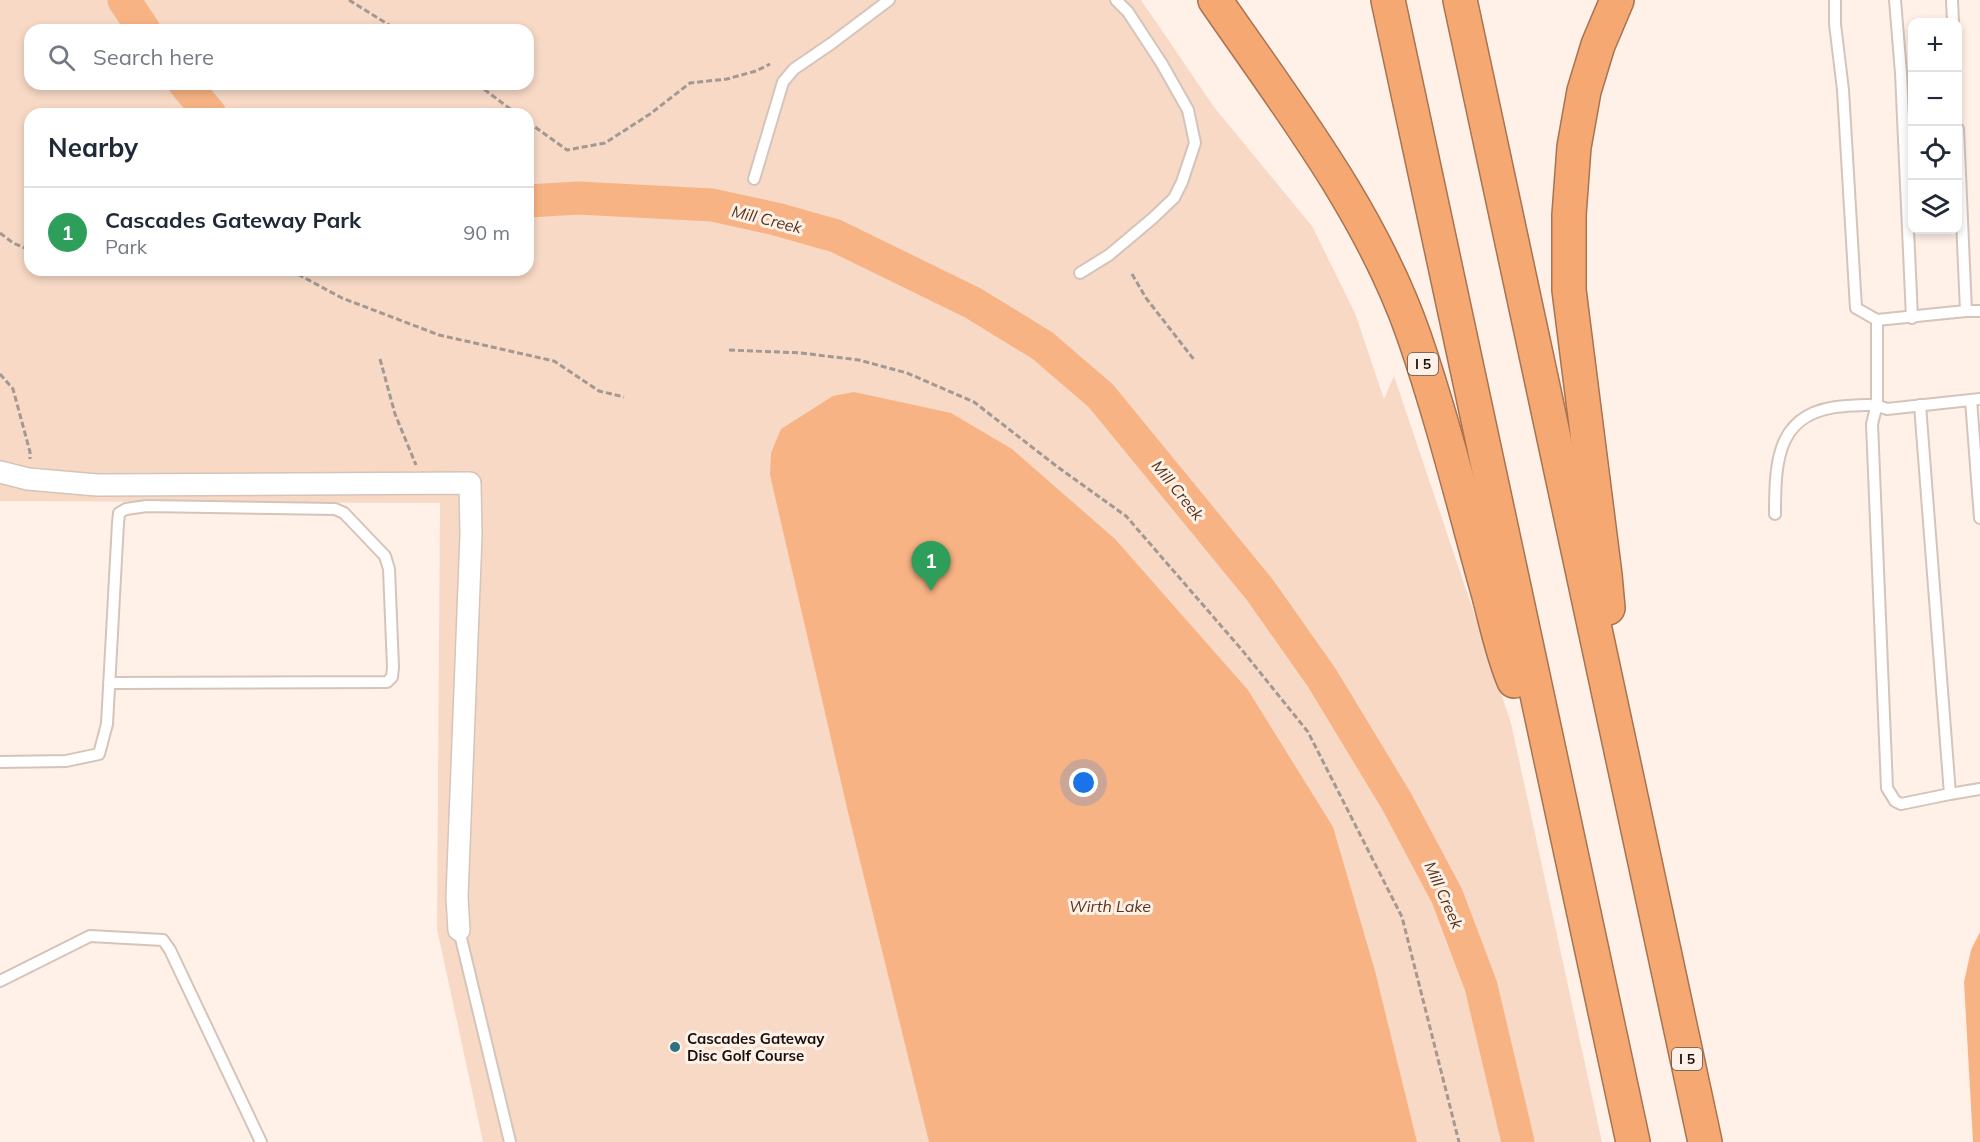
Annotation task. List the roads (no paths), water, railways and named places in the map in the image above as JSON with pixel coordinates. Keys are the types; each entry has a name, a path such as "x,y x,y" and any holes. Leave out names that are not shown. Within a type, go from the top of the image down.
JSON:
{"highway":[{"name":"I 5","path":"1215,0 1301,125 1349,200 1400,298 1429,384 1512,678 1552,765"},
{"name":"I 5","path":"1388,0 1632,1142"},
{"name":"I 5","path":"1460,0 1705,1142"},
{"path":"1616,730 1605,575 1569,290 1569,215 1574,147 1584,91 1598,45 1617,0"}],"street":[{"path":"0,472 28,479 97,485 470,483 471,535 457,897 459,930"}],"lane":[{"path":"754,178 783,82 794,69 889,0"},
{"path":"1080,273 1108,255 1174,198 1182,183 1195,142 1188,110 1162,64 1128,12 1116,0"},
{"path":"1835,0 1835,24 1843,90 1856,308 1877,320 1912,318 1966,310 1980,311"},
{"path":"1896,0 1912,318"},
{"path":"1952,0 1953,18"},
{"path":"1960,180 1966,310"},
{"path":"1877,320 1877,404 1872,424 1887,788 1895,801 1901,804 1980,789"},
{"path":"1775,514 1777,459 1792,429 1802,419 1817,411 1839,406 1877,404 1887,409 1976,399 1980,518"},
{"path":"1920,405 1950,794"},
{"path":"0,762 66,761 99,754 107,724 119,513 126,509 147,506 335,509 344,513 385,556 389,569 393,668 392,677 387,681 110,683"},
{"path":"459,930 510,1142"},
{"path":"0,981 90,936 163,940 170,950 261,1142"}],"water":[{"name":"Wirth Lake","path":"854,392 951,413 1012,449 1115,539 1248,690 1333,827 1375,971 1417,1142 929,1142 848,812 770,475 771,453 781,429 833,396"},
{"path":"1980,932 1980,1142 1973,1142 1964,982 1971,950"}],"waterway":[{"name":"Mill Creek","path":"124,0 140,24"},
{"name":"Mill Creek","path":"190,90 205,108"},
{"name":"Mill Creek","path":"534,201 578,198 712,205 776,219 836,236 973,303 1043,346 1101,396 1260,590 1322,678 1397,802 1447,896 1481,986 1518,1142"}],"place":[{"name":"Cascades Gateway Park","path":"931,591"},
{"name":"Cascades Gateway Disc Golf Course","path":"675,1047"}]}
